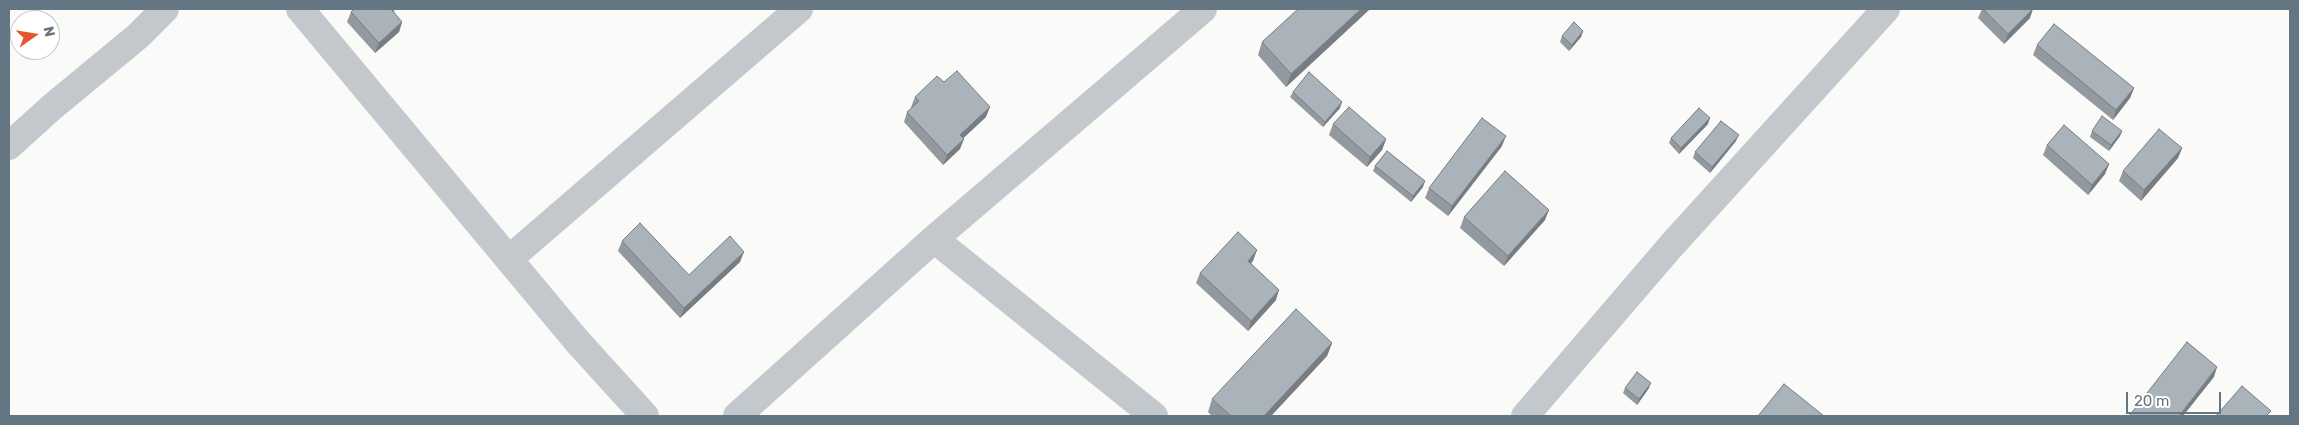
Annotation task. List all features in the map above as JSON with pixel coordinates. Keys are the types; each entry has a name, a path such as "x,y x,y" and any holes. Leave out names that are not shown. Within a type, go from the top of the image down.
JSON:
{"street":[{"path":"9,146 52,107 138,36 165,9"},
{"path":"300,9 577,341 645,416"},
{"path":"509,259 799,9"},
{"path":"737,416 934,239 1203,9"},
{"path":"1525,416 1671,246 1886,9"},
{"path":"934,239 1154,416"}],"building":[{"path":"354,9 391,9 402,22 379,43 351,12"},
{"path":"1298,9 1361,9 1291,74 1262,42"},
{"path":"1983,9 2033,9 2008,34"},
{"path":"1574,22 1583,31 1572,45 1562,36"},
{"path":"2054,24 2134,88 2116,110 2037,45"},
{"path":"957,71 990,107 960,135 964,139 947,155 907,112 919,101 915,97 937,76 944,82"},
{"path":"1309,72 1342,102 1325,122 1293,92"},
{"path":"1349,107 1386,139 1370,157 1333,124"},
{"path":"1699,108 1710,118 1681,148 1671,138"},
{"path":"2102,116 2122,131 2111,145 2092,131"},
{"path":"1482,118 1506,136 1452,206 1429,188"},
{"path":"1721,121 1739,135 1712,167 1695,152"},
{"path":"2064,125 2109,164 2092,185 2047,145"},
{"path":"2159,129 2182,148 2144,190 2123,171"},
{"path":"1387,151 1425,181 1413,196 1375,166"},
{"path":"1505,171 1549,210 1508,256 1464,217"},
{"path":"640,223 689,275 730,236 744,252 684,308 622,241"},
{"path":"1238,232 1257,250 1248,261 1279,290 1251,321 1200,273"},
{"path":"1296,309 1332,343 1264,416 1231,416 1212,399"},
{"path":"2187,342 2217,367 2179,416 2129,416"},
{"path":"1637,372 1651,383 1639,399 1625,388"},
{"path":"1784,384 1824,416 1758,416"},
{"path":"2242,386 2271,411 2266,416 2216,416"}]}
